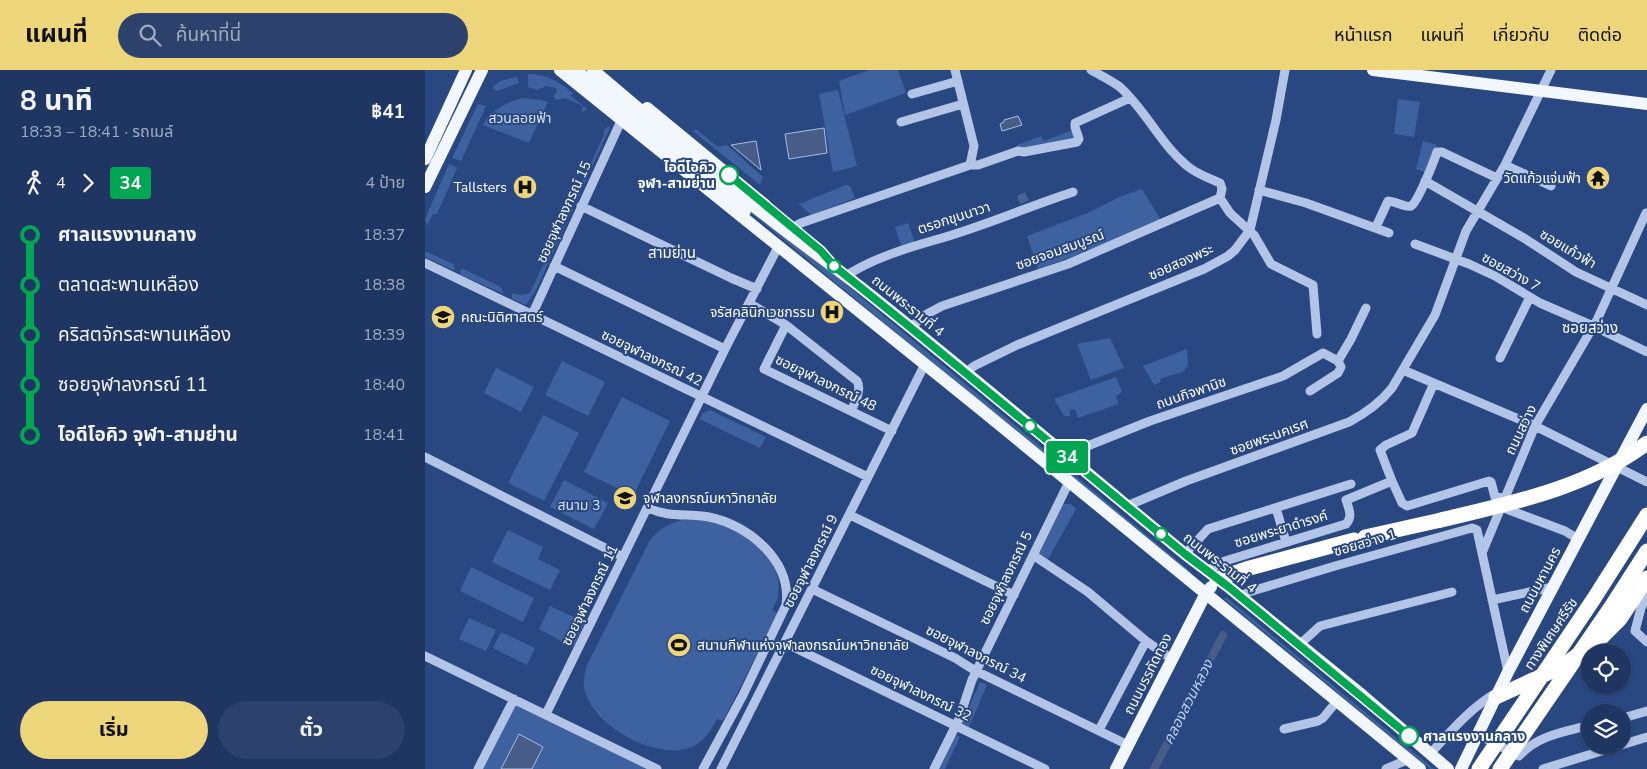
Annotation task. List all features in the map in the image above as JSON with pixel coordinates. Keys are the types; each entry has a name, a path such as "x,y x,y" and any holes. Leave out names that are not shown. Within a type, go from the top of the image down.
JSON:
{"highway":[{"path":"1212,575 1246,569 1359,539 1530,498 1556,490 1608,467 1647,443"},
{"name":"ทางพิเศษศรีรัช","path":"1479,769 1593,600 1647,515"},
{"path":"1500,769 1647,551"},
{"path":"1497,694 1561,668 1601,638 1643,594 1647,578"},
{"path":"1493,769 1561,668"}],"main road":[{"path":"425,187 479,75 493,70"},
{"name":"ถนนพระรามที่ 4","path":"559,70 925,364 1420,769"},
{"name":"ถนนพระรามที่ 4","path":"577,70 748,207 834,266 1185,554 1362,695 1448,769"},
{"name":"ถนนพระรามที่ 4","path":"593,70 748,207 837,294"},
{"name":"ถนนพระรามที่ 4","path":"601,70 821,251 834,266"},
{"path":"1373,70 1423,73 1540,92 1647,104"},
{"path":"425,159 465,71"},
{"path":"601,104 597,93 598,84 603,81 618,84"},
{"name":"ถนนมหานคร","path":"1461,768 1508,672 1647,409"},
{"name":"ถนนบรรทัดทอง","path":"1116,769 1173,660 1206,593 1212,575"}],"street":[{"path":"955,70 974,146 970,165"},
{"path":"1091,70 1119,87 1130,98 1163,142 1186,165 1196,172 1220,183 1223,189 1220,198 1230,213 1250,230 1271,264 1313,286 1317,334"},
{"name":"ซอยสองพระ","path":"965,372 1017,345 1187,277 1219,262 1235,250 1250,230 1276,120 1285,70"},
{"path":"1551,70 1505,165 1466,231 1435,315 1403,370 1535,426 1647,482"},
{"path":"912,94 958,81"},
{"path":"793,228 801,223 970,165 978,165 1018,151 1024,152 1077,142 1079,138 1075,123 1130,98"},
{"path":"901,122 963,104"},
{"name":"ซอยจุฬาลงกรณ์ 15","path":"532,315 621,121"},
{"path":"1376,227 1388,201 1410,206 1425,181 1439,151 1497,178"},
{"path":"1505,165 1551,186"},
{"name":"ซอยแก้วฟ้า","path":"1425,181 1524,238 1576,272 1647,305"},
{"path":"1259,190 1306,203 1389,233"},
{"name":"ตรอกขุนนาวา","path":"846,276 856,269 909,248 1073,192"},
{"name":"ซอยจอมสมบูรณ์","path":"911,328 927,314 942,306 1067,264 1220,198"},
{"path":"581,206 757,289"},
{"name":"ถนนสว่าง","path":"1482,553 1535,426 1593,326 1646,213"},
{"name":"ซอยสว่าง 7","path":"1415,244 1495,276 1529,297 1647,352"},
{"name":"ซอยจุฬาลงกรณ์ 11","path":"546,714 725,349 778,247"},
{"name":"ซอยจุฬาลงกรณ์ 42","path":"425,263 868,477"},
{"path":"554,266 725,349"},
{"path":"1500,358 1529,297"},
{"path":"749,303 786,325 857,381 858,393 851,410"},
{"path":"1310,390 1338,373 1341,367 1338,361 1351,339 1365,308"},
{"name":"ซอยจุฬาลงกรณ์ 48","path":"786,325 764,369 892,431"},
{"name":"ถนนกิจพานิช","path":"1065,455 1150,421 1275,380 1323,353 1338,361"},
{"name":"ซอยจุฬาลงกรณ์ 9","path":"721,769 925,364"},
{"name":"ซอยพระนคเรศ","path":"1127,506 1186,481 1349,422 1367,412 1386,396 1403,370"},
{"path":"1435,383 1411,433 1380,450 1402,503 1405,506 1489,481 1491,482 1495,497 1505,498"},
{"path":"425,458 623,557"},
{"name":"ซอยพระยาดำรงค์","path":"1212,575 1225,561 1345,524 1349,521 1350,512 1346,500 1392,481"},
{"name":"ซอยจุฬาลงกรณ์ 5","path":"933,769 956,726 977,671 1069,482"},
{"path":"1185,554 1208,529 1351,484"},
{"path":"1501,507 1578,539"},
{"path":"648,508 665,514 713,518 738,527 760,543 775,560 787,590 786,605 743,695 703,769"},
{"path":"1276,508 1286,542"},
{"path":"850,515 1013,595"},
{"name":"ซอยสว่าง 1","path":"1240,596 1326,569 1472,528 1477,530 1482,553"},
{"path":"1629,535 1647,546"},
{"path":"1482,553 1508,672"},
{"path":"1033,555 1088,592 1146,641 1173,660"},
{"path":"1492,600 1553,587"},
{"name":"ซอยจุฬาลงกรณ์ 34","path":"812,588 1128,745"},
{"path":"1299,645 1314,630 1327,623 1452,592"},
{"path":"1643,594 1635,631 1647,642"},
{"path":"1099,730 1146,641"},
{"name":"ซอยจุฬาลงกรณ์ 32","path":"785,643 1045,769"},
{"path":"425,656 657,769"},
{"path":"1430,754 1454,727 1483,700 1497,694"},
{"path":"478,769 514,699"},
{"path":"1284,729 1323,718 1337,701"},
{"path":"1631,716 1647,711"},
{"path":"1477,734 1519,756 1528,746 1545,737 1581,727"},
{"path":"1543,769 1647,737"},
{"path":"1386,769 1409,759"}],"green space":[{"path":"869,70 898,70 906,93 845,115 839,81"},
{"path":"528,74 541,75 558,82 573,93 571,96 587,109 583,112 581,111 583,106 565,98 556,100 553,96 557,92 556,88 546,86 537,90 528,87"},
{"path":"517,77 519,83 497,91 492,88 500,81"},
{"path":"838,90 857,166 833,172 819,94"},
{"name":"สวนลอยฟ้า","path":"523,98 548,102 529,143 483,125 490,115 500,107"},
{"path":"1398,99 1420,102 1414,137 1394,134"},
{"path":"478,104 486,106 461,161 452,158"},
{"path":"650,121 1191,572 1189,575 750,212"},
{"path":"609,126 610,128 536,290 526,305 512,299 512,293 521,295 530,293 604,135 604,130"},
{"path":"696,129 718,147 727,145 763,177 760,185 693,131"},
{"path":"1073,131 1076,139 1023,150 1016,148 1017,145 1041,136 1044,141"},
{"path":"1423,141 1437,145 1427,173 1416,169"},
{"path":"449,164 457,168 437,214 433,214 427,226 425,219"},
{"path":"846,185 850,186 855,198 811,215 799,204"},
{"path":"1142,189 1161,220 1097,248 1038,269 1027,236 1090,212 1119,197"},
{"path":"908,223 915,243 902,248 895,227"},
{"path":"425,251 453,264 455,269 453,270 425,257"},
{"path":"463,269 497,285 504,294 461,275 460,271"},
{"path":"1110,338 1124,368 1091,380 1077,344"},
{"path":"1187,349 1188,366 1182,372 1160,379 1161,382 1154,385 1143,366"},
{"path":"562,361 605,382 588,416 545,395"},
{"path":"496,368 534,387 521,412 484,393"},
{"path":"1116,377 1122,392 1116,396 1119,404 1078,418 1075,409 1070,410 1070,416 1064,416 1054,399"},
{"path":"622,397 670,421 633,496 584,472"},
{"path":"710,410 766,437 760,448 699,419 703,413"},
{"path":"543,415 579,433 544,501 508,483"},
{"name":"สนาม 3","path":"564,480 608,503 594,529 550,507"},
{"path":"1063,504 1071,504 1076,509 1047,561 1037,555"},
{"name":"สนามกีฬาแห่งจุฬาลงกรณ์มหาวิทยาลัย","path":"688,519 720,522 742,533 762,550 776,571 778,596 772,610 778,613 723,721 717,719 708,733 696,745 685,749 671,750 639,743 609,725 597,713 589,701 584,682 587,665 650,540 667,526"},
{"path":"508,530 543,547 538,559 560,570 550,590 492,562"},
{"path":"471,567 534,598 523,622 460,591"},
{"path":"1226,597 1434,769 1430,769 1224,599"},
{"path":"550,606 585,622 573,647 539,629"},
{"path":"469,618 496,630 486,651 459,639"},
{"path":"501,632 535,648 527,665 493,648"},
{"path":"980,682 987,685 969,727 962,724"},
{"path":"515,704 647,769 482,769"},
{"path":"954,734 960,737 945,769 938,769"}],"shaded area":[{"path":"1018,116 1022,125 1002,131 1000,124 1004,120"},
{"path":"824,128 827,153 789,159 785,134"},
{"path":"756,141 761,170 731,145"},
{"path":"519,734 543,747 532,769 501,769"}],"waterway":[{"name":"คลองสวนหลวง","path":"1154,769 1223,635"}],"tunnel":[{"path":"1021,194 1027,208"}],"bus line":[{"name":"34","path":"729,175 821,251 834,266 1201,567 1230,588 1362,695 1409,736"}],"place":[{"name":"ไอดีโอคิว จุฬา-สามย่าน","path":"729,175"},
{"name":"วัดแก้วแจ่มฟ้า","path":"1598,178"},
{"name":"Tallsters","path":"525,187"},
{"name":"จรัสคลินิกเวชกรรม","path":"832,312"},
{"name":"คณะนิติศาสตร์","path":"443,317"},
{"name":"จุฬาลงกรณ์มหาวิทยาลัย","path":"625,498"},
{"name":"สนามกีฬาแห่งจุฬาลงกรณ์มหาวิทยาลัย","path":"679,645"},
{"name":"ศาลแรงงานกลาง","path":"1409,736"}],"district":[{"name":"สามย่าน","path":"672,253"},
{"name":"ซอยสว่าง","path":"1590,328"}]}
